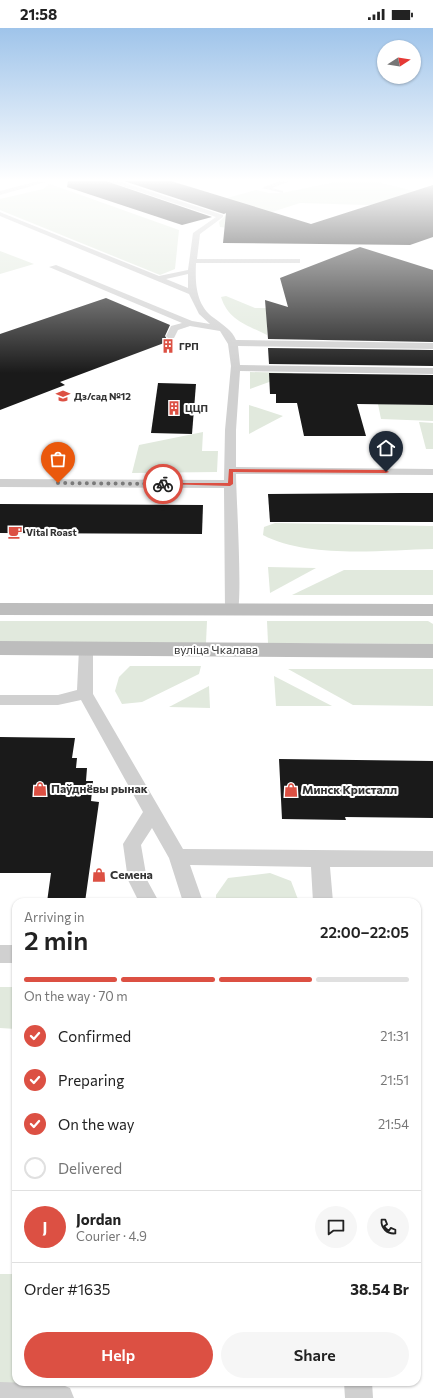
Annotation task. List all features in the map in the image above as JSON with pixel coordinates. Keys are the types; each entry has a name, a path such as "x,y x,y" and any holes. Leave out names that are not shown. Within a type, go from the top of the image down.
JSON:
{"main road":[{"path":"0,609 429,612"},
{"name":"вуліца Чкалава","path":"0,648 431,650"}],"lane":[{"path":"75,245 193,294"},
{"path":"195,245 192,261 193,294 202,312 224,329 233,343 235,368 230,440 232,610"},
{"path":"192,261 297,262"},
{"path":"54,267 190,323 224,329"},
{"path":"157,279 192,271"},
{"path":"171,336 174,328 190,323"},
{"path":"233,343 433,346"},
{"path":"235,368 433,370"},
{"path":"231,470 433,472"},
{"path":"0,483 230,484"},
{"path":"86,649 85,694 178,856 188,898"},
{"path":"0,700 58,700 85,694"},
{"path":"147,898 138,880 132,844 153,811"},
{"path":"178,856 320,859 433,859"},
{"path":"320,859 323,898"},
{"path":"0,954 12,954"},
{"path":"358,1386 359,1398"},
{"path":"0,1396 60,1398"}],"shaded area":[{"path":"86,245 177,245 175,269 160,275"},
{"path":"0,251 34,264 0,274"},
{"path":"226,296 255,308 433,309 267,327 267,335 246,325 233,316 224,305 221,297"},
{"path":"250,372 294,373 250,389"},
{"path":"378,404 433,405 433,421 381,419"},
{"path":"249,405 283,416 249,434"},
{"path":"419,422 433,423 433,449 426,449"},
{"path":"203,432 202,451 218,451 217,472 132,473 139,445"},
{"path":"275,523 433,526 433,549 346,551 302,547 281,543 263,535 264,527"},
{"path":"268,567 316,568 270,593"},
{"path":"344,570 433,570 433,595 292,595"},
{"path":"0,621 207,621 206,643 0,642"},
{"path":"267,621 428,621 433,624 433,644 268,643"},
{"path":"130,666 201,666 199,674 142,702 122,704 115,691 119,677"},
{"path":"288,669 433,669 433,706 353,705"},
{"path":"274,676 332,706 276,706"},
{"path":"209,686 210,708 169,707"},
{"path":"270,873 291,881 297,898 216,898 216,895 228,878"},
{"path":"0,987 12,987 12,1029 0,1028"},
{"path":"0,1274 12,1274 12,1386 52,1386 51,1398 0,1398"}],"building":[{"path":"360,247 433,270 433,342 268,339 265,300 288,307 280,278"},
{"path":"106,298 170,325 165,336 167,339 172,340 60,382 65,385 0,410 0,334"},
{"path":"268,348 433,350 433,366 269,364"},
{"path":"269,373 433,375 433,405 357,404 366,436 304,436 297,403 276,403 276,394 270,394"},
{"name":"ЦЦП","path":"158,383 196,384 192,434 151,433"},
{"path":"433,493 433,522 270,522 268,494"},
{"path":"0,504 203,505 202,534 0,533"},
{"name":"Паўднёвы рынак","path":"0,737 75,738 72,758 77,758 76,768 87,768 86,781 93,781 91,801 99,802 86,898 48,898 51,873 0,873"},
{"path":"279,759 433,761 433,818 345,817 346,820 282,819"}],"way so far":[{"path":"58,483 163,484"}],"place":[{"name":"ГРП","path":"168,346"},
{"name":"Дз/сад №12","path":"63,396"},
{"name":"ЦЦП","path":"174,408"},
{"name":"Vital Roast","path":"15,532"},
{"name":"Паўднёвы рынак","path":"40,789"},
{"name":"Минск Кристалл","path":"291,790"},
{"name":"Семена","path":"99,875"}],"route":[{"path":"163,484 230,484 231,470 386,472"}]}
